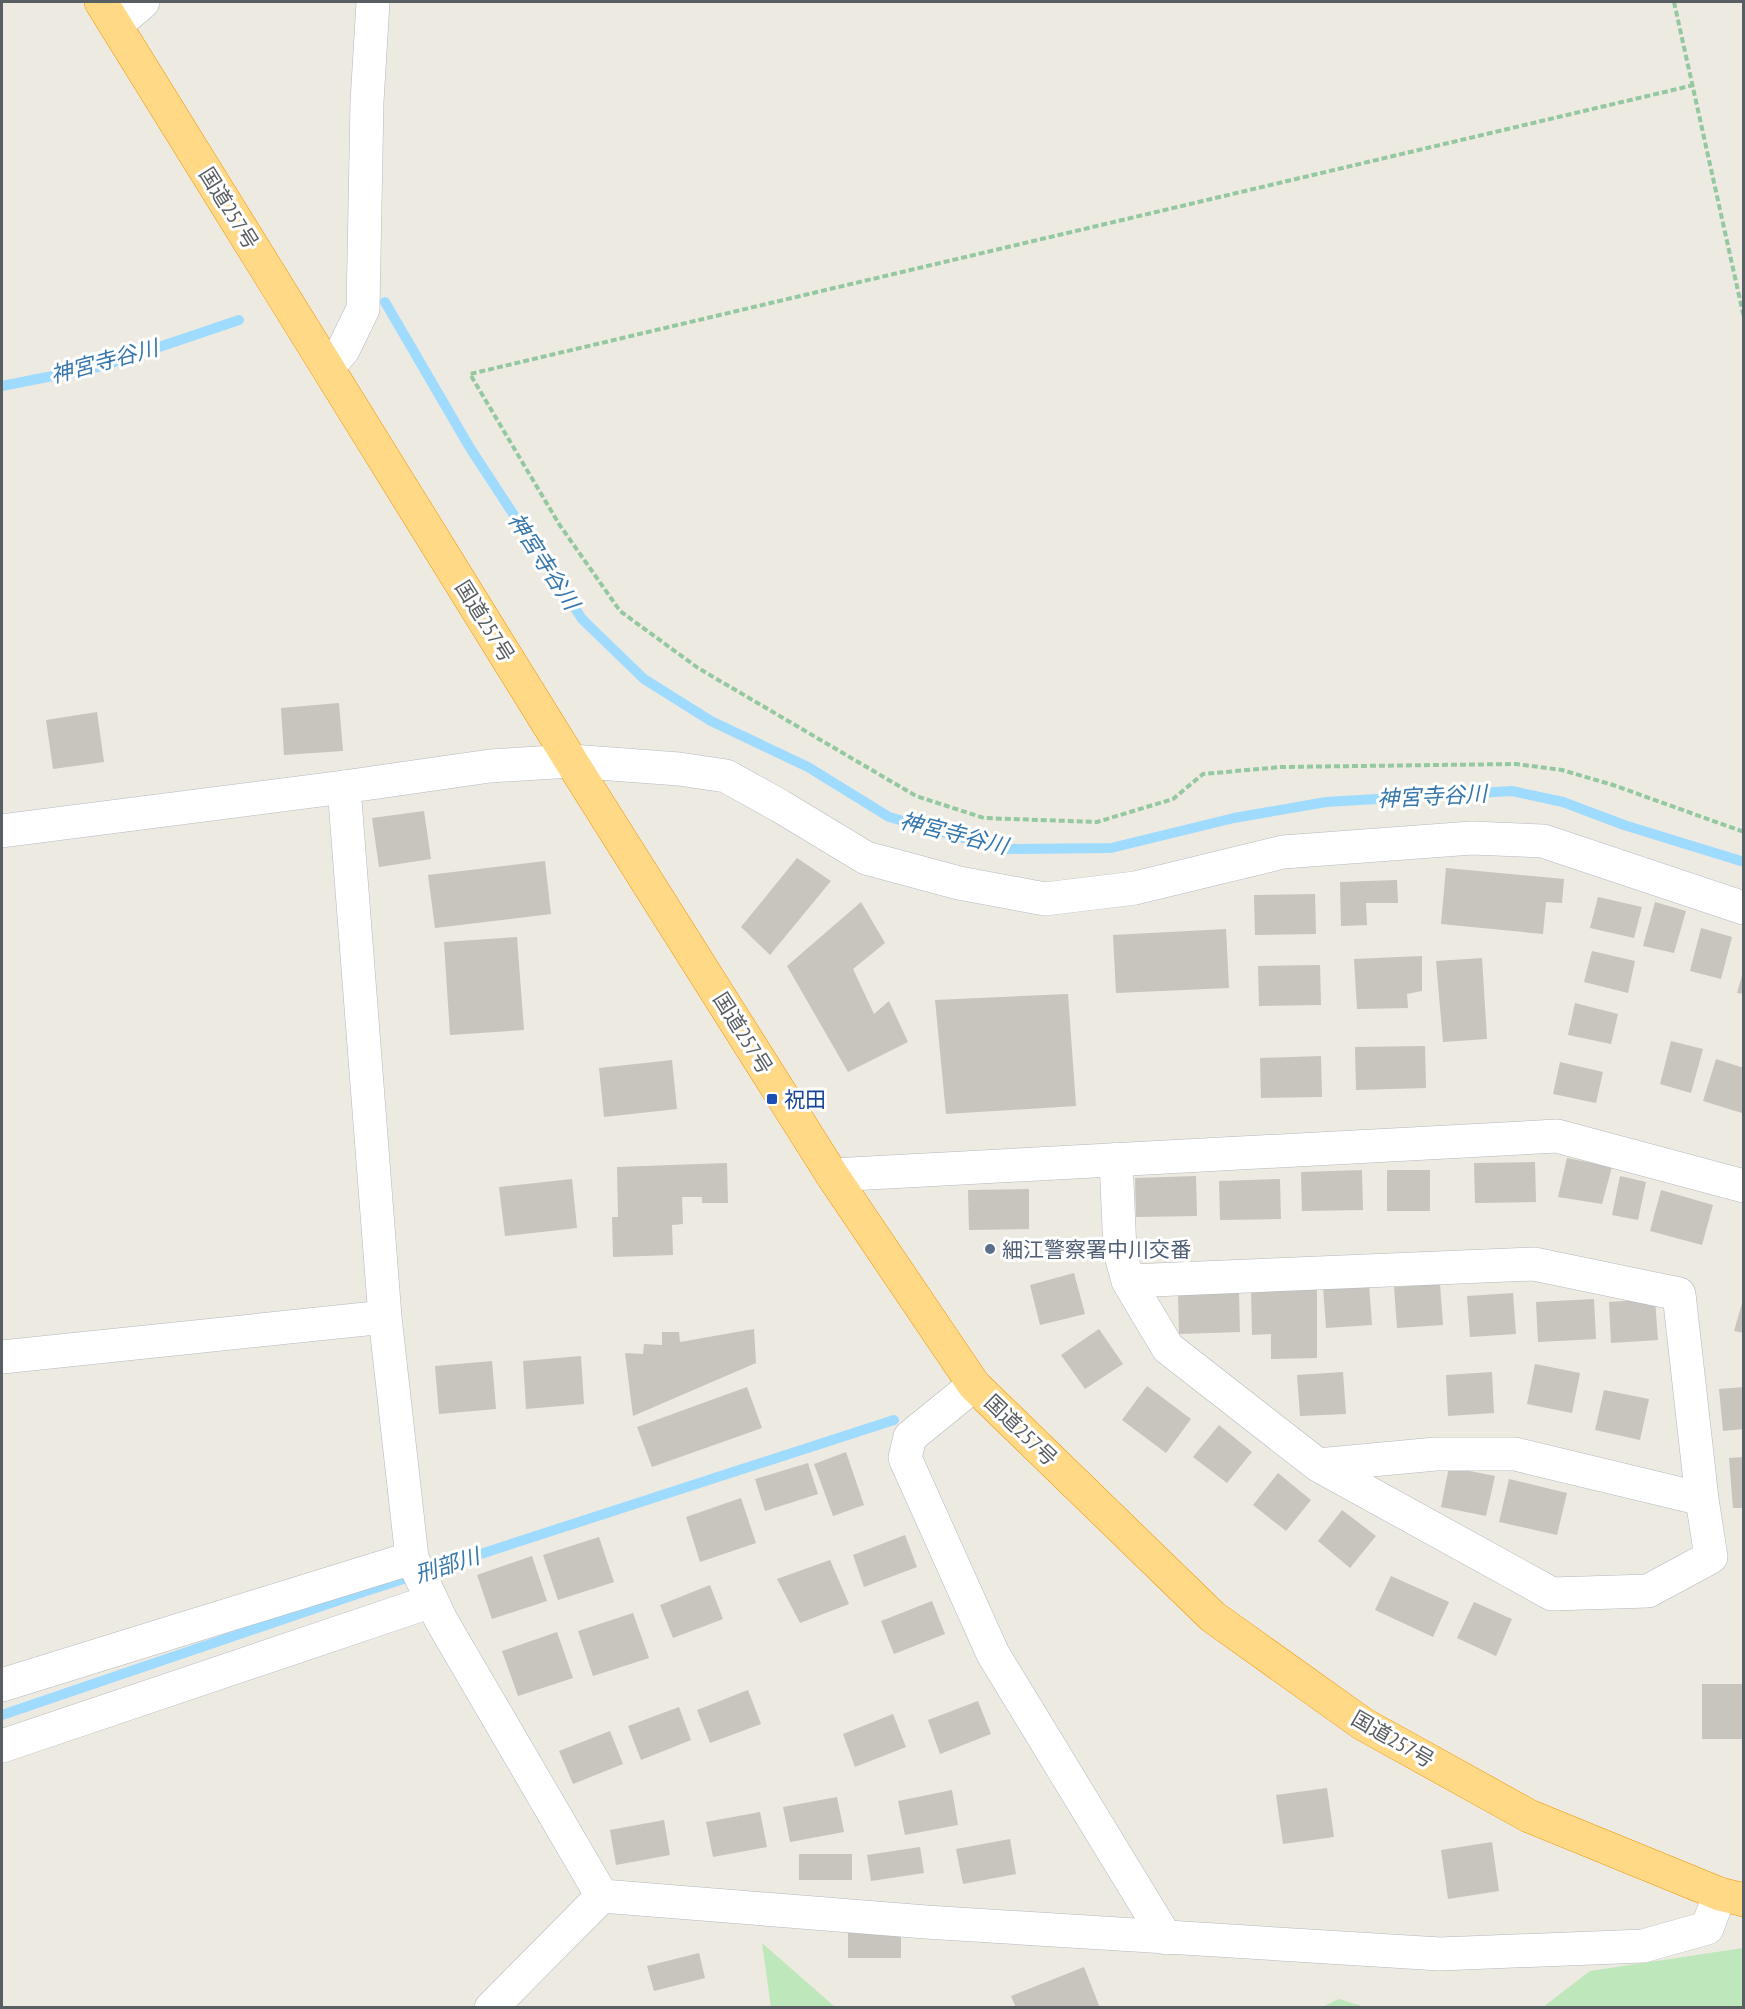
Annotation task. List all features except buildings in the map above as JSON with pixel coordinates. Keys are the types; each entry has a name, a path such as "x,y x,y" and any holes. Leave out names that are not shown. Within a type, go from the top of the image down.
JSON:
{"highway":[{"name":"国道257号","path":"109,13 571,761 832,1174 974,1385 1213,1617 1363,1724 1529,1816 1732,1897"}],"street":[{"path":"109,13 143,2"},
{"path":"328,367 343,350 363,309 367,102 374,2"},
{"path":"2,831 490,766 571,761 679,769 726,776 866,858 959,883 1045,899 1135,888 1283,852 1472,838 1543,841 1743,908"},
{"path":"344,787 385,1317 420,1576 441,1620 602,1896"},
{"path":"832,1174 1557,1136 1743,1186"},
{"path":"1116,1160 1120,1252 1128,1281 1168,1348 1318,1465 1552,1594 1648,1591 1711,1557 1702,1499 1679,1294 1534,1264 1128,1281"},
{"path":"2,1357 385,1317"},
{"path":"974,1385 910,1437 905,1458 993,1654 1166,1938"},
{"path":"1318,1465 1436,1454 1515,1454 1702,1499"},
{"path":"2,1685 420,1576"},
{"path":"2,1746 420,1576"},
{"path":"491,2007 602,1896 926,1922 1440,1954 1643,1946 1707,1928 1732,1897"}],"path":[{"path":"1674,2 1694,85 1743,318"},
{"path":"1694,85 470,375 559,524 620,611 698,669 916,796 984,818 1098,822 1173,799 1203,774 1281,767 1516,764 1562,770 1743,832"}],"green space":[{"path":"762,1943 835,2007 771,2007"},
{"path":"1743,1948 1743,2007 1543,2007 1590,1971"},
{"path":"1339,1999 1365,2007 1322,2007"}],"waterway":[{"name":"神宮寺谷川","path":"385,302 470,448 582,619 644,679 711,721 808,767 889,817 1003,849 1111,848 1234,818 1326,802 1512,791 1563,802 1624,825 1744,862"},
{"name":"神宮寺谷川","path":"2,386 103,366 239,320"},
{"name":"刑部川","path":"2,1715 360,1593 894,1420"}],"place":[{"name":"祝田","path":"772,1099"},
{"name":"細江警察署中川交番","path":"990,1249"}]}
